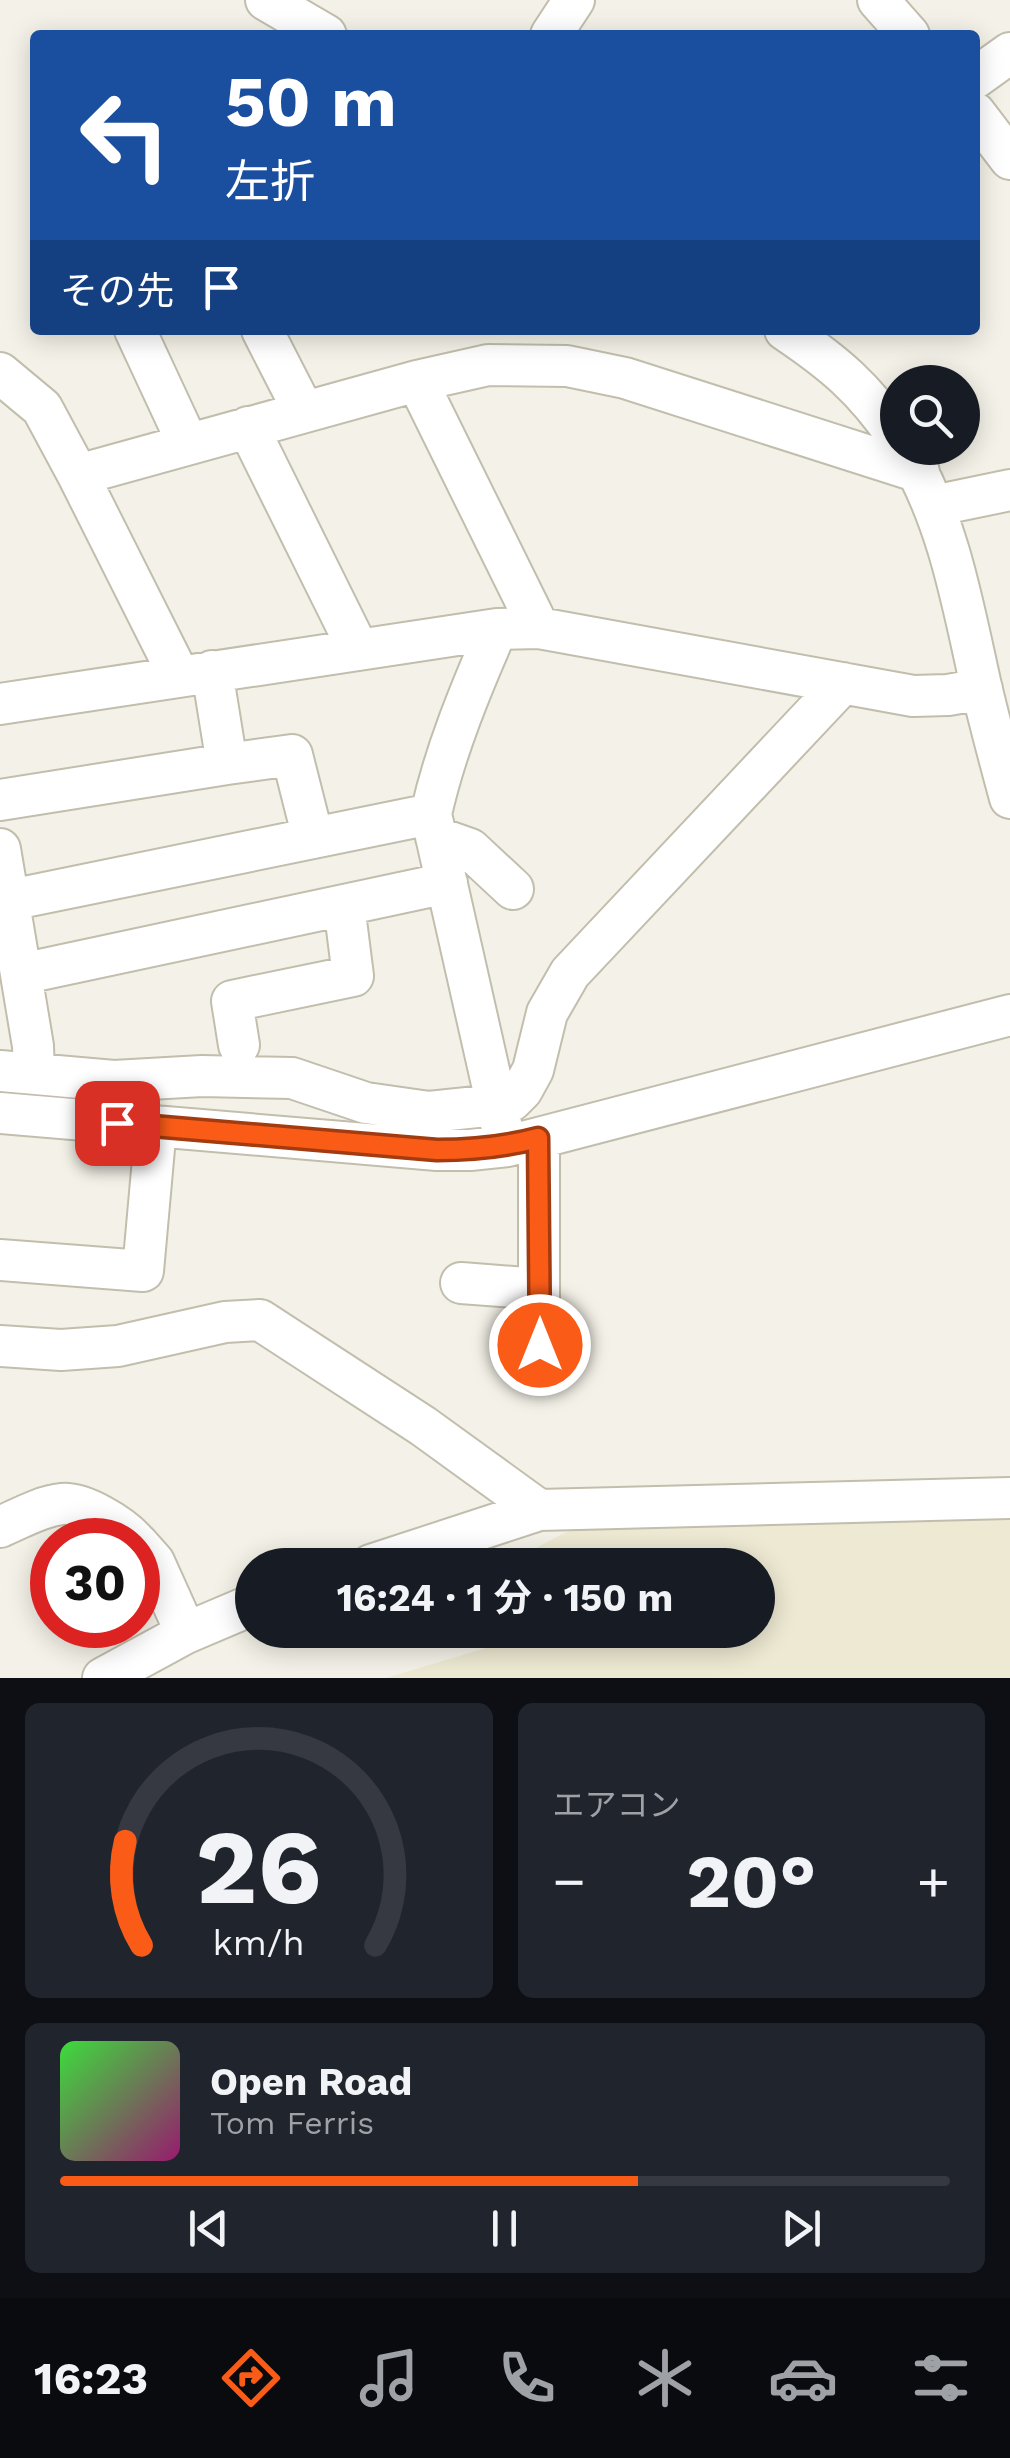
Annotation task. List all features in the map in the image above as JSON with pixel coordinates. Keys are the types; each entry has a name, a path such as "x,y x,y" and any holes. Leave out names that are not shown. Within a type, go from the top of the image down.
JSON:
{"street":[{"path":"266,0 317,30"},
{"path":"554,30 574,0"},
{"path":"878,0 905,30"},
{"path":"980,74 1010,53"},
{"path":"980,119 1010,159"},
{"path":"138,335 188,444"},
{"path":"265,335 304,412"},
{"path":"792,335 849,378 880,412"},
{"path":"78,474 488,365 568,366 625,378 919,475 1010,490"},
{"path":"0,372 42,408 195,673 227,764"},
{"path":"417,381 539,628"},
{"path":"248,427 358,650"},
{"path":"919,475 960,586 1010,798"},
{"path":"0,704 497,629 539,628 913,696 982,689"},
{"path":"497,629 436,794 434,826 496,1105 523,1142 539,1289 540,1345"},
{"path":"0,849 33,1046 17,1072 114,1081 202,1076 292,1078 366,1103 428,1112 496,1105 511,1101 522,1090 533,1070 547,1013 570,972 844,683"},
{"path":"0,800 292,755 314,838"},
{"path":"10,900 314,838 434,826 470,849 512,889"},
{"path":"22,974 446,884"},
{"path":"239,1045 232,1001 353,976 344,905"},
{"path":"0,1113 470,1150 523,1142 1010,1014"},
{"path":"0,1260 142,1271 156,1126"},
{"path":"461,1283 539,1289"},
{"path":"0,1346 61,1350 118,1346 226,1322 260,1320 423,1426 539,1510"},
{"path":"423,1548 539,1510 1010,1498"},
{"path":"0,1528 64,1503 103,1518"},
{"path":"160,1575 186,1633"},
{"path":"103,1678 152,1665 186,1633 235,1612"}],"shaded area":[{"path":"1010,1517 1010,1678 386,1678 486,1648 775,1648 775,1548 536,1548 585,1527"}],"route":[{"path":"117,1123 437,1150 508,1146 538,1138 540,1345"}]}
